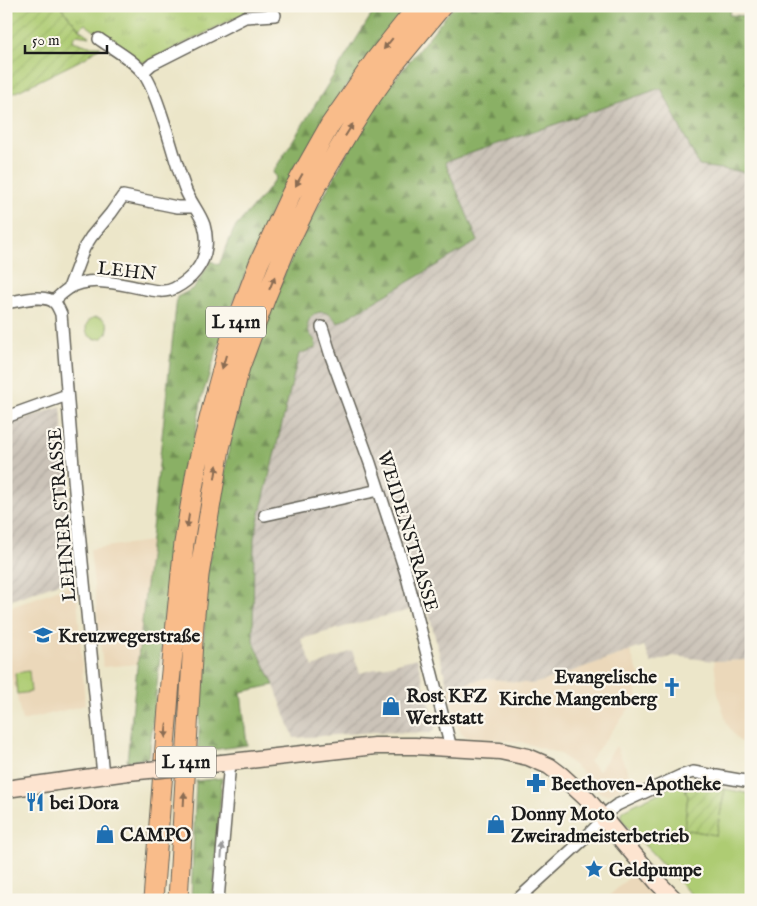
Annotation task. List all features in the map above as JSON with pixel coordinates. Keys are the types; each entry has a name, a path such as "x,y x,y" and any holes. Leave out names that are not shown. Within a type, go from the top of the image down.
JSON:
{"highway":[{"name":"L 141n","path":"152,900 169,692 184,543 196,471 212,403 231,337 263,254 291,194 330,125 375,60 418,6"},
{"name":"L 141n","path":"178,900 199,575 220,448 240,367 286,246 316,187 369,100 396,62 442,6"}],"main road":[{"path":"6,788 128,772 375,746 500,751 528,757 549,766 561,775 606,814 675,900"}],"street":[{"path":"143,72 152,64 245,17 275,15"},
{"name":"LEHN","path":"54,301 69,288 80,284 102,281 152,291 167,292 183,284 191,277 204,256 206,248 204,224 186,192 158,101 143,72 99,39"},
{"name":"LEHN","path":"69,288 87,243 123,196 177,207 194,207"},
{"path":"6,303 38,298 48,298 54,301"},
{"name":"LEHNER STRASSE","path":"54,301 61,314 75,491 103,775"},
{"name":"WEIDENSTRASSE","path":"322,327 406,573 451,748"},
{"path":"6,417 67,395"},
{"path":"265,515 378,490"},
{"path":"218,900 226,762"},
{"path":"517,900 584,839 616,804 692,772 751,782"}],"shaded area":[{"path":"662,88 699,166 751,173 751,660 714,661 673,656 651,663 644,646 532,684 486,678 448,688 427,606 301,639 313,667 352,651 360,673 417,658 436,724 434,730 430,733 374,732 294,738 274,685 253,641 254,538 299,353 315,340 311,337 308,330 309,320 315,314 322,312 330,315 338,323 444,162"},
{"path":"61,406 75,577 6,602 6,425"},
{"path":"151,541 137,664 103,667 90,549"},
{"name":"Kreuzwegerstraße","path":"76,583 85,705 22,721 16,692 6,661 6,609"},
{"path":"630,651 642,682 634,685 638,697 589,761 599,771 616,746 633,783 608,795 600,793 581,771 560,754 521,742 467,737 458,727 448,688 486,678 532,684"},
{"path":"751,660 751,748 738,740 727,724 718,694 714,661"},
{"path":"634,873 660,900 605,900 610,895"}],"green space":[{"path":"6,6 60,6 79,29 90,37 76,35 73,41 89,46 101,46 85,58 6,97"},
{"path":"60,6 245,6 247,12 147,62 140,62 85,24 79,29"},
{"path":"377,6 410,6 338,97 271,213 231,308 202,397 165,611 149,758 127,761 177,297 194,288 211,261 219,265 234,229 276,178 273,172"},
{"path":"454,6 733,6 729,15 751,16 751,173 699,166 661,88 445,162 478,241 338,323 330,315 323,312 313,315 310,319 308,329 310,335 315,340 316,348 299,354 254,538 253,641 274,685 241,692 247,745 198,752 207,573 234,420 252,358 285,272 311,219 373,106"},
{"path":"93,317 101,317 108,324 108,332 101,339 93,339 86,332 86,324"},
{"path":"29,671 31,692 17,694 15,673"},
{"path":"222,778 213,900 191,900 196,781"},
{"path":"689,783 725,789 716,835 684,829 688,795 686,785"},
{"path":"686,785 688,795 684,829 716,835 725,789 751,794 751,887 742,900 696,900 621,818 623,810 671,787"}],"place":[{"name":"Kreuzwegerstraße","path":"43,635"},
{"name":"Evangelische Kirche Mangenberg","path":"672,687"},
{"name":"Rost KFZ Werkstatt","path":"391,706"},
{"name":"Beethoven-Apotheke","path":"536,783"},
{"name":"bei Dora","path":"35,802"},
{"name":"Donny Moto Zweiradmeisterbetrieb","path":"496,824"},
{"name":"CAMPO","path":"105,834"},
{"name":"Geldpumpe","path":"594,869"}]}
